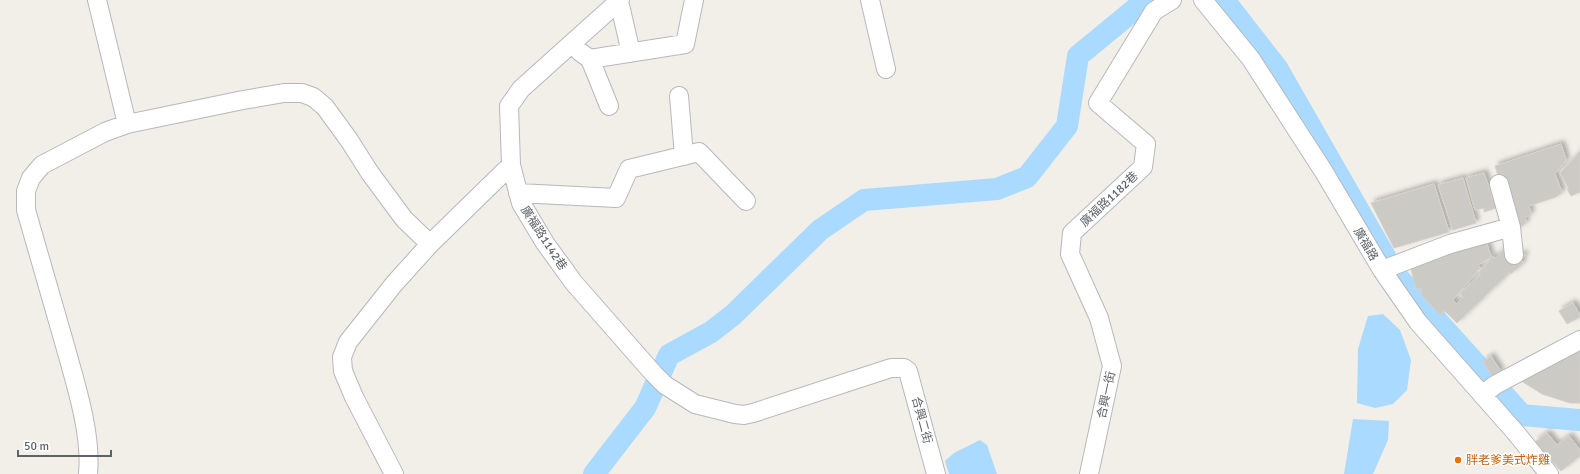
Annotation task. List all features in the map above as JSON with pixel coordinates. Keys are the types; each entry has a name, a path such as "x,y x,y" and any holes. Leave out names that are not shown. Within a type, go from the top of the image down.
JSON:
{"street":[{"path":"97,0 127,124"},
{"path":"619,0 631,53"},
{"name":"廣福路1142巷","path":"619,0 521,89 509,106 510,165 521,203 544,243 569,277 659,379 695,404 744,415 753,414 892,368 904,368"},
{"path":"590,59 685,44 694,0"},
{"path":"870,0 886,69"},
{"name":"廣福路1182巷","path":"1099,318 1070,254 1072,233 1143,167 1146,144 1098,103 1154,11 1172,0"},
{"name":"廣福路","path":"1203,0 1251,59 1388,268 1418,322 1516,433 1549,474"},
{"path":"570,44 590,59 609,106"},
{"path":"88,474 89,464 84,420 69,360 26,210 26,191 31,178 42,165 105,132 127,124 284,93 302,93 313,97 325,107 349,140 370,173 404,219 430,244"},
{"path":"679,96 684,156"},
{"path":"518,193 616,198 629,169 700,152 746,201"},
{"path":"394,474 354,397 343,371 342,357 348,342 394,284 430,244 510,165"},
{"path":"1498,184 1511,226 1514,255"},
{"path":"1388,268 1450,244 1511,226"},
{"name":"合興一街","path":"1089,474 1112,366 1099,318"},
{"path":"1482,395 1494,385 1580,340"},
{"name":"合興二街","path":"904,368 908,371 936,474"}],"water":[{"path":"1383,314 1400,330 1411,360 1407,390 1393,404 1375,408 1357,403 1358,349 1368,316"},
{"path":"1353,419 1389,421 1388,440 1373,474 1344,474"},
{"path":"980,440 987,445 997,474 949,474 945,461 954,453"}],"building":[{"path":"1561,144 1566,160 1555,174 1562,192 1556,197 1529,206 1531,215 1525,217 1526,223 1516,230 1495,166"},
{"path":"1580,152 1580,192 1571,196 1567,189 1569,189 1560,173"},
{"path":"1484,173 1496,208 1484,212 1484,208 1475,210 1466,178"},
{"path":"1463,178 1476,223 1453,230 1438,185"},
{"path":"1434,184 1449,232 1394,248 1371,203"},
{"path":"1485,238 1491,257 1478,265 1480,268 1453,300 1456,304 1463,297 1460,293 1481,274 1479,272 1493,257 1495,258 1508,246 1519,257 1523,253 1525,256 1521,260 1523,263 1511,274 1510,272 1457,323 1445,311 1440,315 1421,294 1421,288 1416,289 1409,261"},
{"path":"1573,303 1580,317 1567,324 1559,311"},
{"path":"1580,343 1580,403 1570,403 1542,394 1523,382 1519,376"},
{"path":"1491,356 1501,372 1493,377 1483,362"},
{"path":"1547,433 1557,445 1569,436 1580,450 1580,456 1561,471 1535,442"}],"waterway":[{"path":"594,474 645,408 669,355 711,332 733,315 820,230 864,200 997,189 1027,177 1067,126 1078,56 1146,0"},
{"path":"1224,0 1277,68 1395,274 1522,415 1580,420"}],"place":[{"name":"胖老爹美式炸雞","path":"1458,460"}]}
